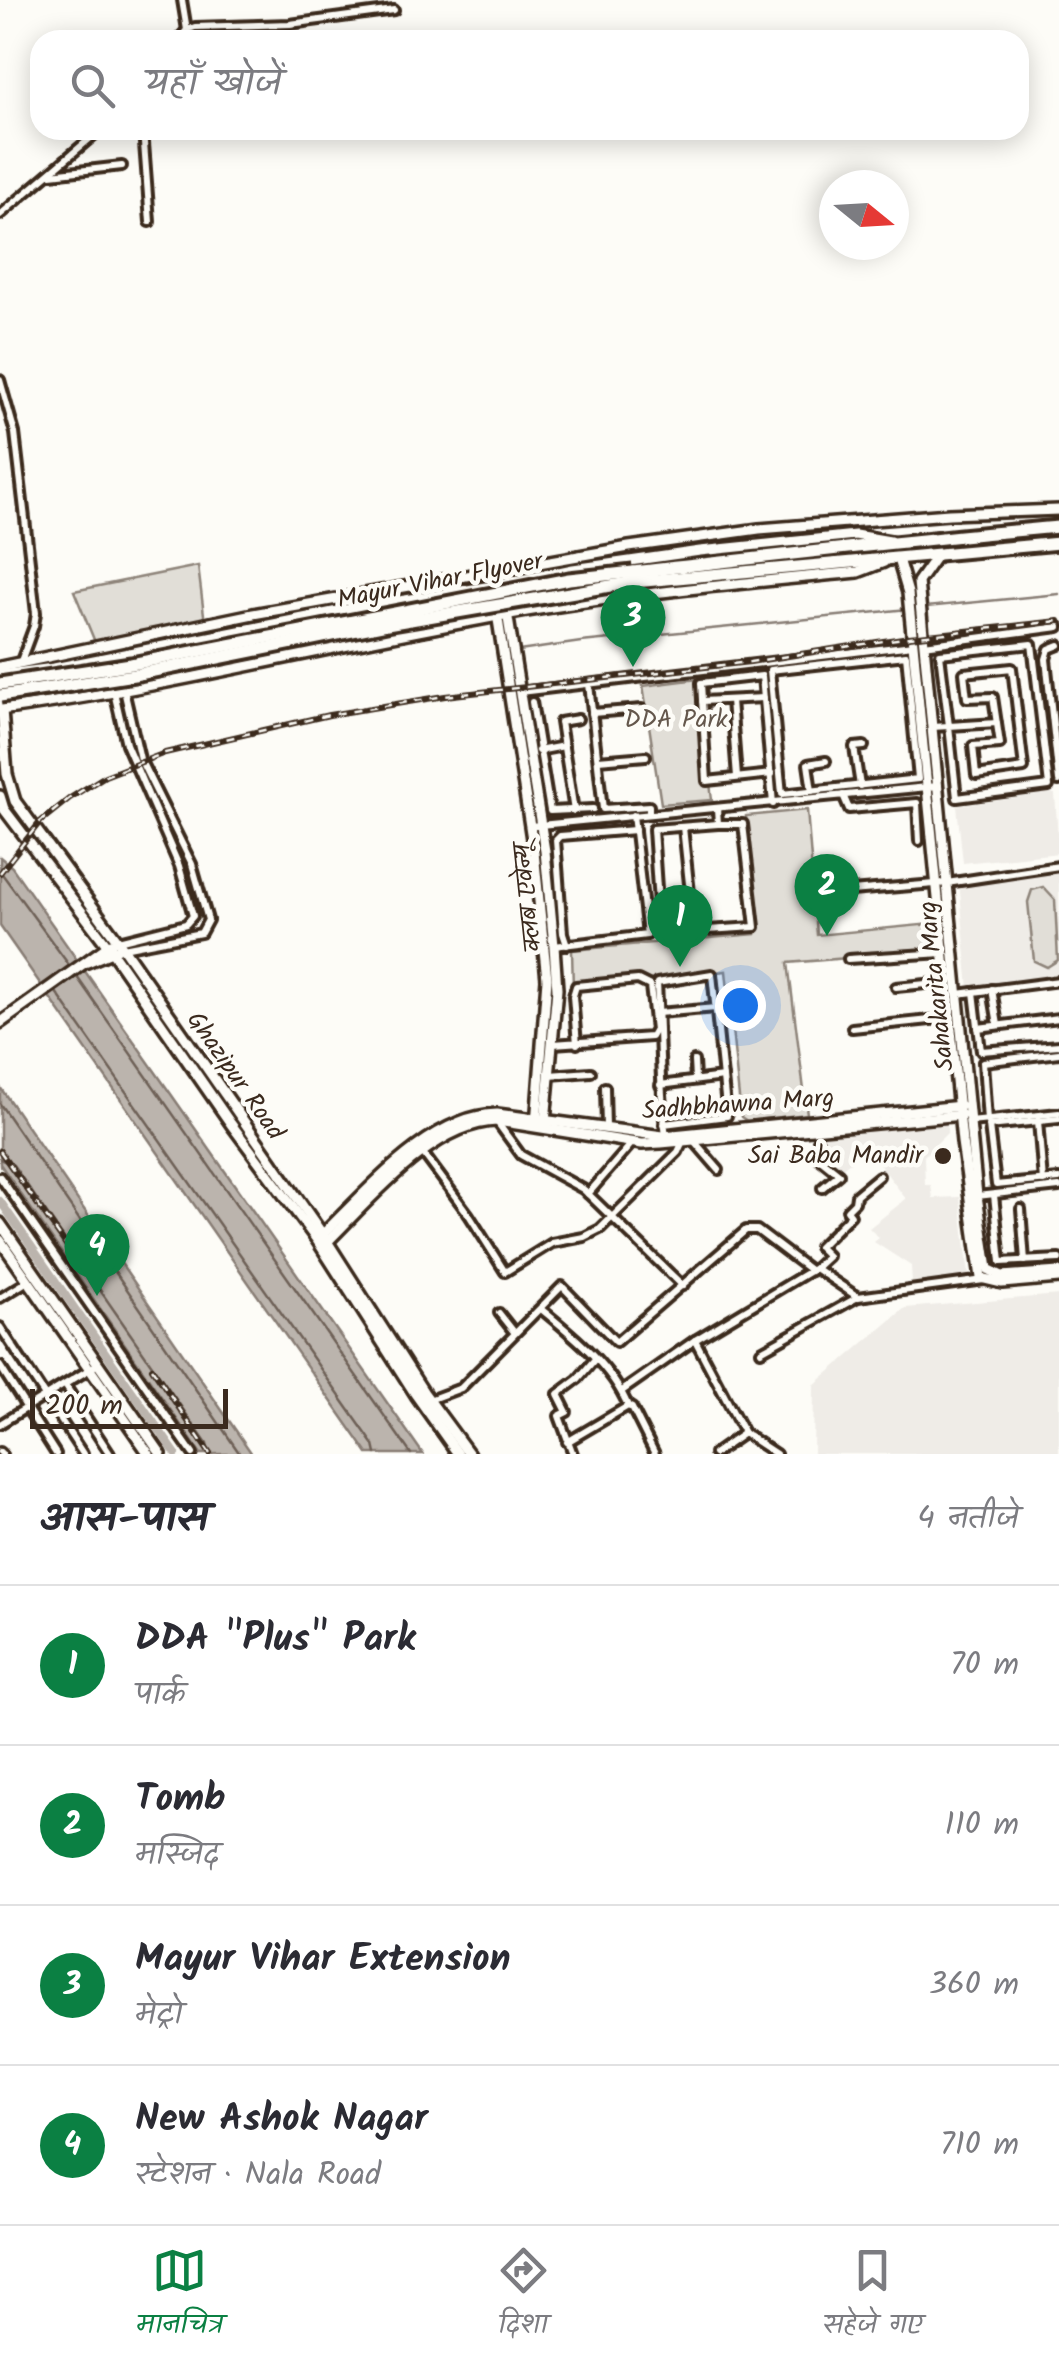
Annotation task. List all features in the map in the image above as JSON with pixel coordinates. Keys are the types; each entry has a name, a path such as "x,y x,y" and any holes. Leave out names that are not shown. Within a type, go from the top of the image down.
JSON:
{"highway":[{"name":"Mayur Vihar Flyover","path":"0,684 131,664 569,579 833,551 891,541 1059,527"},
{"name":"Mayur Vihar Flyover","path":"0,696 615,586 1059,543"},
{"path":"0,672 1,710"}],"street":[{"path":"182,0 188,30 290,24 394,10"},
{"path":"0,215 86,140"},
{"path":"144,140 150,222"},
{"path":"50,174 122,166"},
{"path":"0,380 15,432 36,613 21,662"},
{"path":"0,672 54,668 542,562 759,529 1059,510"},
{"path":"0,672 21,662 253,614 497,585 700,550 855,535 891,541"},
{"path":"916,626 920,575 937,555"},
{"path":"1,710 119,691 503,615 668,589 858,572 894,559"},
{"name":"Sahakarita Marg","path":"894,559 916,626 925,785 958,994 965,1112 988,1278"},
{"path":"574,569 565,580 564,590 580,603"},
{"path":"497,585 511,666"},
{"path":"520,692 1059,628"},
{"path":"1032,644 1049,786 957,798 948,726 940,654 1032,644"},
{"name":"Sahakarita Marg","path":"918,645 932,726 925,785"},
{"path":"1059,645 1049,648 1046,658 1059,780"},
{"path":"906,655 925,785 844,795 788,798 782,794 770,670 906,655"},
{"name":"क्लब एवेन्यू","path":"511,666 520,692 548,988 540,1123"},
{"name":"क्लब एवेन्यू","path":"511,666 554,946 557,989 549,1076 540,1123"},
{"path":"1012,668 1024,768 976,776 972,746 1000,744 997,723 993,697 967,698 964,673 1012,668"},
{"path":"772,774 706,781 701,683 762,676 772,774 773,804"},
{"path":"589,684 604,809 647,806 649,814"},
{"path":"119,691 126,744 179,866 192,906 190,922"},
{"path":"111,948 201,932 208,916 198,883 140,759 119,691"},
{"path":"702,701 764,698"},
{"path":"731,700 737,776"},
{"name":"क्लब एवेन्यू","path":"532,702 550,811 574,811"},
{"path":"592,713 642,709"},
{"name":"Ghazipur Road","path":"1,710 15,801 231,1124 322,1241 469,1454"},
{"path":"575,821 560,722 578,719"},
{"path":"932,726 997,723"},
{"path":"538,752 564,746"},
{"path":"860,786 854,747 864,746"},
{"path":"598,760 646,756"},
{"path":"812,791 808,764 826,761"},
{"path":"535,825 773,804 812,791 860,786 925,785"},
{"path":"844,795 849,809 916,803 919,841"},
{"name":"Ghazipur Road","path":"0,796 4,809 111,948"},
{"path":"574,811 593,808"},
{"path":"718,808 718,824"},
{"path":"554,946 647,936 634,816"},
{"path":"718,824 743,824 754,927 660,933 653,829 718,824"},
{"path":"683,827 691,903"},
{"path":"567,945 562,933 556,840 560,836 635,830"},
{"path":"827,892 1059,866"},
{"name":"Sahakarita Marg","path":"942,882 943,953 950,1018 988,1278"},
{"path":"0,1023 111,948 190,922 205,928"},
{"path":"848,958 943,953"},
{"path":"664,1124 725,1118 712,974 657,983 660,1085 664,1124 666,1136"},
{"path":"553,1044 576,1044 651,1037 655,1030 650,986 638,980 576,986 576,1044"},
{"path":"958,994 1059,980"},
{"path":"896,988 946,982"},
{"path":"992,989 998,1025"},
{"path":"974,992 982,1051 1059,1045"},
{"path":"658,1012 716,1008"},
{"path":"852,1028 950,1018"},
{"path":"978,1028 1059,1018"},
{"path":"987,1120 984,1062 1059,1053"},
{"path":"694,1060 695,1079"},
{"path":"549,1076 591,1072"},
{"path":"660,1085 723,1077"},
{"path":"606,1087 606,1129"},
{"path":"965,1112 987,1120 1059,1116"},
{"name":"Sadhbhawna Marg","path":"322,1241 408,1153 476,1114 633,1142 688,1141 965,1112"},
{"name":"Sadhbhawna Marg","path":"322,1241 423,1153 478,1121 666,1136 965,1112"},
{"path":"1059,1116 989,1126 996,1185 1059,1179"},
{"path":"496,1120 522,1155 588,1194 683,1286"},
{"path":"1038,1121 1044,1180"},
{"path":"423,1153 470,1215 504,1272 552,1243 584,1238 614,1218 688,1141 719,1170"},
{"path":"818,1141 819,1158 840,1174 822,1188"},
{"path":"588,1194 633,1142"},
{"path":"974,1161 993,1160"},
{"path":"622,1391 695,1340 813,1269 828,1256 820,1247 850,1215 847,1210 856,1195 879,1176"},
{"path":"0,1177 192,1454"},
{"path":"978,1196 1059,1188"},
{"path":"994,1195 1001,1262 1059,1259"},
{"path":"1021,1209 1025,1262"},
{"path":"0,1224 35,1285"},
{"path":"429,1400 460,1388 563,1286 601,1330 618,1342 746,1230 757,1230 858,1297"},
{"path":"0,1240 159,1454"},
{"name":"Ghazipur Road","path":"322,1241 416,1395 458,1454"},
{"path":"762,1351 858,1297 988,1278 1059,1275"},
{"path":"0,1298 35,1285"},
{"path":"541,1309 581,1342 622,1391 655,1454"},
{"path":"500,1313 514,1332"},
{"path":"0,1327 83,1454"},
{"path":"695,1340 744,1433 776,1454"},
{"path":"573,1454 559,1416 567,1412 558,1394 578,1379 595,1358"},
{"path":"0,1366 56,1454"},
{"path":"0,1424 94,1366"},
{"path":"94,1366 149,1454"},
{"path":"65,1384 110,1454"},
{"path":"567,1442 628,1406"},
{"path":"714,1454 744,1433"}],"shaded area":[{"path":"1055,794 1059,853 963,863 957,806"},
{"path":"1059,866 1059,977 969,989 959,881"},
{"path":"947,1116 947,1133 924,1156 925,1185 931,1185 933,1198 960,1197 969,1276 912,1284 911,1266 874,1242 879,1238 869,1228 906,1199 868,1149 841,1169 822,1154 820,1134 865,1132"},
{"path":"1059,1295 1059,1454 813,1454 814,1385 905,1308"}],"green space":[{"path":"198,566 205,623 95,642 74,591"},
{"name":"DDA Park","path":"698,679 712,800 661,804 643,686"},
{"path":"807,810 817,935 931,924 932,951 788,963 807,1114 747,1121 741,1117 726,971 573,989 572,950 755,934 746,816"},
{"path":"1043,887 1055,900 1058,960 1047,967 1034,961 1028,902 1032,890"}],"water":[{"path":"0,857 12,867 423,1454 368,1454 0,926"},
{"path":"0,1087 252,1454 201,1454 0,1164"}],"waterway":[{"path":"926,607 1059,594"},
{"path":"519,651 918,608"},
{"path":"0,1201 176,1454"}],"railway":[{"path":"0,873 40,822 70,798 105,776 165,753 329,715 445,696 750,662 909,637 1059,621"},
{"path":"0,1151 97,1289"},
{"path":"152,1368 210,1454"}],"place":[{"name":"Mayur Vihar Extension","path":"633,667"},
{"name":"Tomb","path":"827,936"},
{"name":"DDA \"Plus\" Park","path":"680,967"},
{"name":"Sai Baba Mandir","path":"943,1156"},
{"name":"New Ashok Nagar","path":"97,1296"}]}
